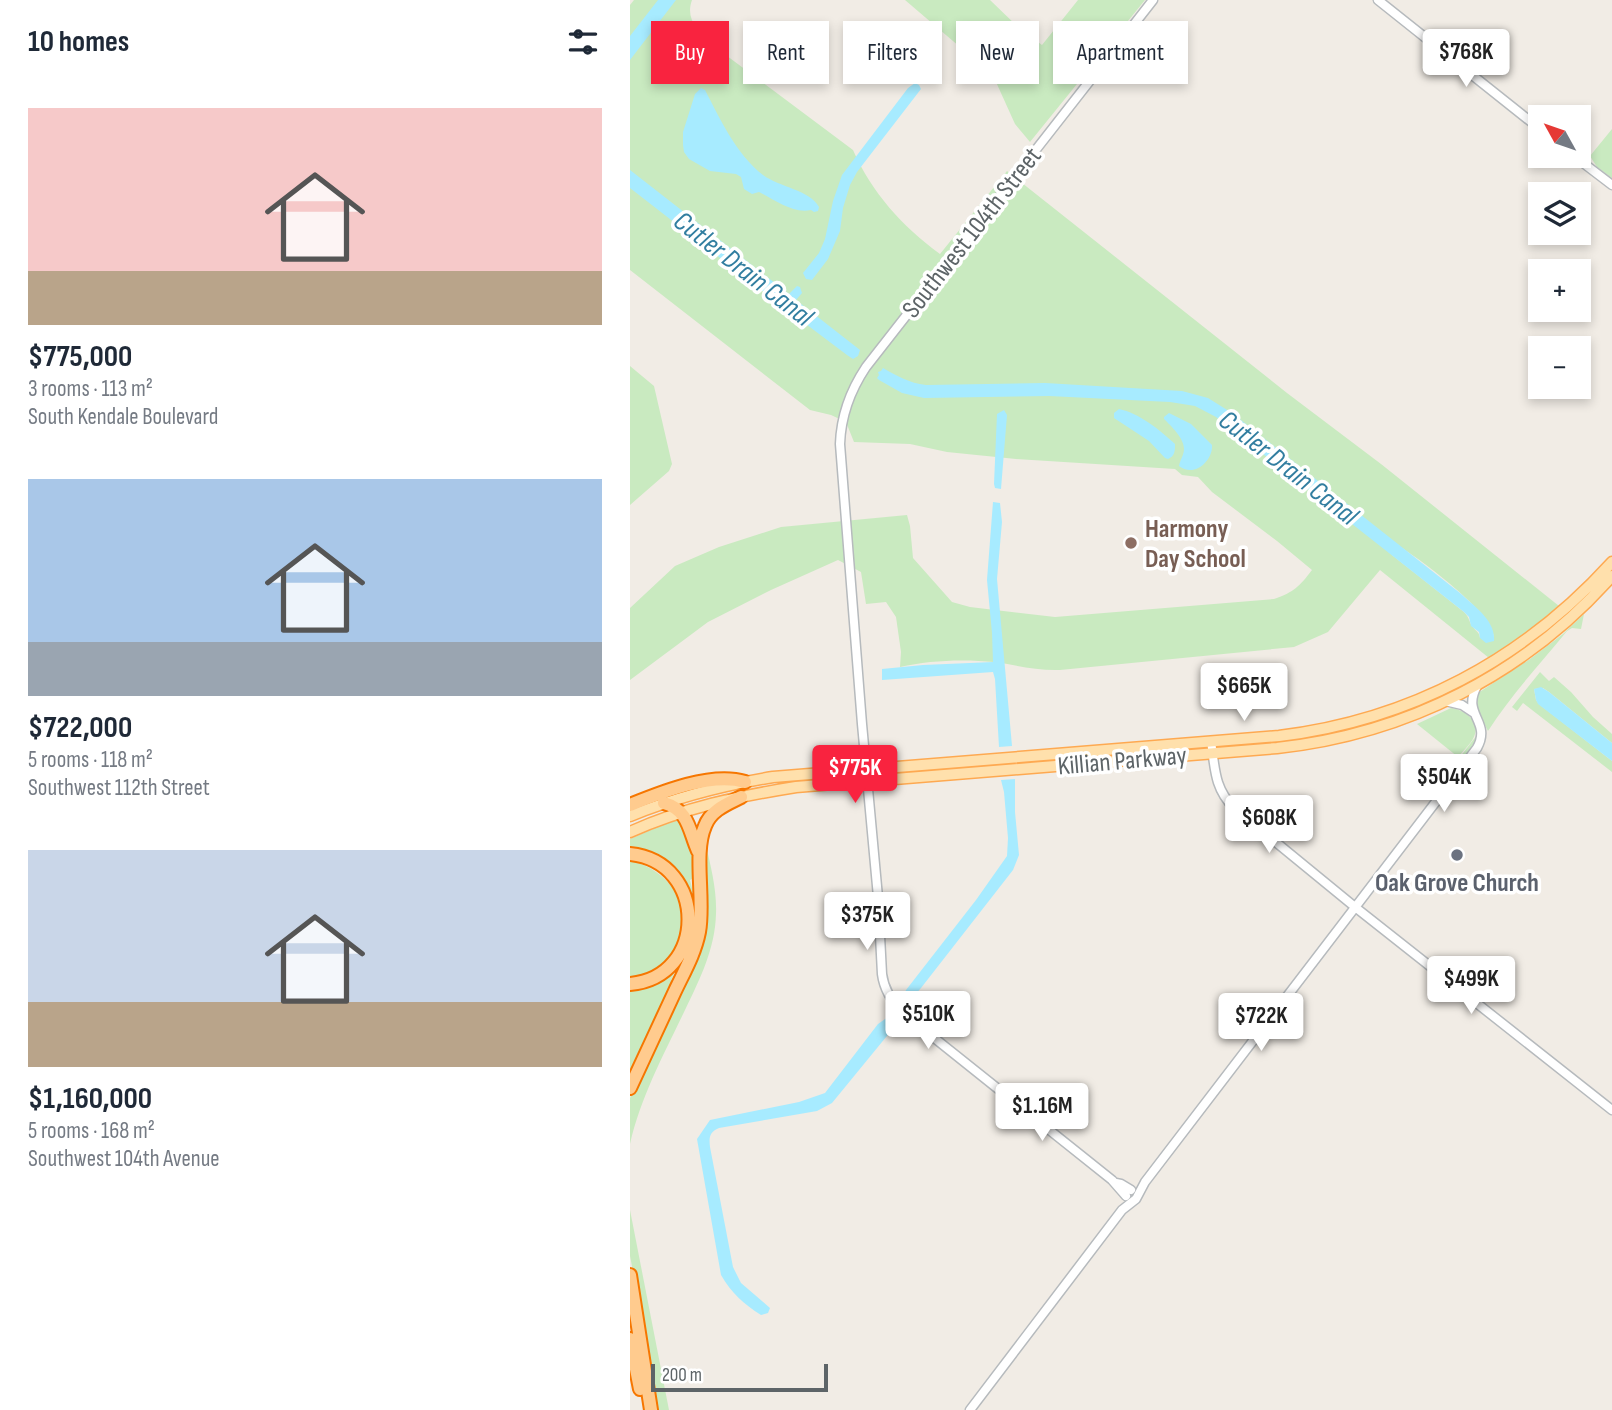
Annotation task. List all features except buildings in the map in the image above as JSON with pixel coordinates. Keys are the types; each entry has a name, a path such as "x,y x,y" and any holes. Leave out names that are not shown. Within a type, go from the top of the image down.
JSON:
{"highway":[{"path":"630,805 701,782 732,778 745,782"},
{"path":"630,1088 697,941 702,909 700,855 703,829 709,817 721,807 741,797"},
{"path":"664,803 676,807 686,819 700,855"},
{"path":"630,854 646,857 671,874 684,892 690,913 688,934 680,954 657,976 630,984"},
{"path":"630,1275 651,1410"},
{"path":"630,1339 645,1410"}],"main road":[{"name":"Killian Parkway","path":"630,816 712,789 794,774 1279,736 1327,729 1386,713 1432,695 1477,672 1522,643 1560,613 1612,562"},
{"name":"Killian Parkway","path":"630,832 713,802 796,787 1213,753 1329,740 1392,723 1477,686 1507,668 1550,636 1580,610 1612,576"}],"street":[{"name":"Southwest 104th Street","path":"1131,1195 1118,1188 906,1015 890,997 883,978 840,444 842,419 849,397 862,373 1153,0"},
{"path":"1378,0 1528,119"},
{"path":"1589,168 1612,186"},
{"path":"970,1410 1131,1195 1144,1182 1479,744 1481,730 1471,699 1477,686"},
{"path":"1445,702 1462,705 1474,713"},
{"path":"1211,741 1217,783 1229,803 1612,1110"}],"green space":[{"path":"634,0 692,0 690,13 693,21 651,21 651,84 729,84 729,57 743,68 743,84 765,84 853,150 869,180 889,208 940,254 1007,171 1559,606 1489,658 1380,570 1328,632 1294,647 1060,670 971,661 900,667 901,652 896,617 886,602 866,604 861,572 838,560 708,622 630,680 630,608 675,566 719,547 781,527 907,515 913,558 952,602 970,607 1055,617 1274,599 1296,588 1312,570 1212,492 1198,477 1182,475 1175,469 1016,459 947,452 910,444 854,442 846,422 810,410 630,270 630,5","holes":["1399,546 1439,575 1482,615 1491,627 1494,638 1480,638 1464,612 1392,555"]},
{"path":"905,0 990,0 1012,21 956,21 956,44 942,32 942,21 930,21"},
{"path":"1078,0 1145,0 1128,21 1061,21"},
{"path":"1053,31 1053,84 1077,84 1030,142 1015,124 997,84 1039,84 1039,43 1042,45"},
{"path":"1612,129 1612,178 1597,167 1591,155"},
{"path":"630,366 654,386 672,464 669,471 630,505"},
{"path":"1584,614 1581,629 1572,628 1567,631 1516,692 1488,731 1476,702 1478,693 1530,659"},
{"path":"1540,672 1549,681 1554,677 1612,734 1612,743 1549,692 1543,688 1534,689 1539,704 1612,761 1612,772 1523,703 1517,711 1512,707"},
{"path":"1451,708 1469,716 1476,729 1472,740 1458,757 1417,724"},
{"path":"1477,735 1471,750 1446,782 1438,784 1438,781 1443,779"},
{"path":"682,819 695,862 695,893 692,879 690,880 695,907 686,883 672,866 654,854 630,846 630,839"},
{"path":"706,845 716,896 715,927 710,952 647,1092 630,1144 630,1098 691,965 707,897"},
{"path":"630,861 658,873 668,883 676,894 683,921 681,936 667,960 651,972 630,978"},
{"path":"682,964 630,1082 630,989 656,982 678,966 672,981"},
{"path":"630,1210 669,1410 655,1410 630,1256"}],"water":[{"path":"658,0 676,0 660,21 651,21 651,33 630,60 630,36"},
{"path":"917,84 921,89 857,172 843,208 840,231 828,259 812,280 806,279 803,273 819,253 825,239 842,175 908,88"},
{"path":"701,88 705,90 737,147 753,167 770,179 815,201 819,207 818,211 798,210 784,206 759,192 752,194 744,189 741,177 736,174 710,171 689,159 684,152 683,132 695,94"},
{"name":"Cutler Drain Canal","path":"630,170 789,294 797,286 800,287 802,293 796,300 860,350 858,356 853,359 847,355 630,188"},
{"name":"Cutler Drain Canal","path":"883,368 909,381 926,385 1045,383 1182,391 1208,398 1232,413 1460,593 1488,620 1494,641 1486,643 1471,626 1469,617 1464,612 1216,417 1195,406 1170,402 1049,396 924,398 902,393 879,380 878,372"},
{"path":"1119,409 1142,418 1175,444 1172,456 1165,458 1149,441 1114,418 1114,413"},
{"path":"1004,410 1007,415 1001,489 995,488 994,484 997,414"},
{"path":"1169,413 1191,424 1212,445 1209,457 1202,466 1191,470 1179,466 1184,451 1183,445 1177,432 1164,419"},
{"path":"993,502 1000,503 1002,522 997,579 1012,746 999,747 993,672 882,680 882,669 993,662 987,580"},
{"path":"1541,687 1612,743 1612,761 1538,704 1534,689"},
{"path":"1015,779 1019,855 1013,870 921,988 907,1001 903,996 906,990 1007,856 1008,838 1001,780"},
{"path":"888,1017 894,1022 891,1031 832,1103 817,1111 719,1128 710,1136 733,1267 741,1283 770,1308 768,1313 761,1315 739,1298 721,1275 697,1139 710,1120 799,1102 825,1093 878,1024"}],"place":[{"name":"Harmony Day School","path":"1131,543"},
{"name":"Oak Grove Church","path":"1457,855"}]}
